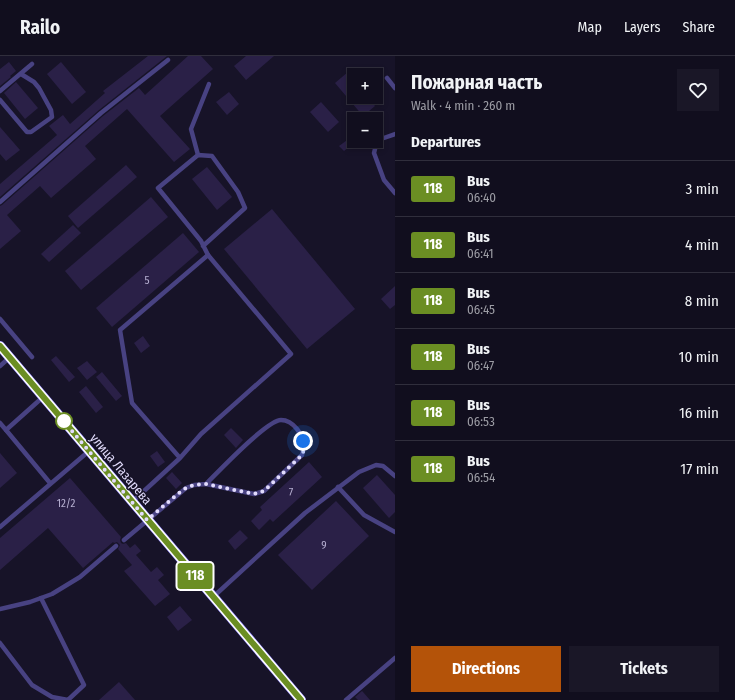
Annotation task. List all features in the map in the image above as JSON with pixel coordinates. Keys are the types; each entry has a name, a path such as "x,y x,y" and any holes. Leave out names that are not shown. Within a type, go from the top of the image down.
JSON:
{"main road":[{"name":"улица Лазарева","path":"0,346 301,700"}],"lane":[{"path":"0,202 101,113 168,60"},
{"path":"0,91 32,64"},
{"path":"0,100 26,132 31,132 52,117 51,110 40,88 34,82 20,74"},
{"path":"387,78 395,88"},
{"path":"198,155 191,129 209,84"},
{"path":"395,134 381,139 376,145 374,153 384,180 395,193"},
{"path":"132,502 180,458 202,434 291,354 208,256 201,241 158,188 198,155 212,156 238,192 245,208 204,246"},
{"path":"180,458 132,402 120,330 208,256"},
{"path":"0,319 32,357"},
{"path":"0,366 10,358"},
{"path":"6,430 43,397"},
{"path":"124,540 186,488 194,485 206,484 254,494 264,491 302,455 305,447 297,429 289,421 280,420 270,424 240,450 206,484"},
{"path":"0,423 50,483"},
{"path":"0,526 89,451"},
{"path":"213,597 305,513 359,472 376,465 383,466 395,476"},
{"path":"338,487 364,515 395,532"},
{"path":"0,609 30,602 52,594 80,577 116,546"},
{"path":"0,643 32,684 52,697 68,700 84,685 41,598"},
{"path":"346,700 395,658"}],"building":[{"path":"148,56 167,56 99,110 0,197 0,184 57,135 49,126 63,115 70,124 105,93 103,91"},
{"path":"188,56 201,56 213,69 160,116 190,149 174,162 127,109 85,146 96,159 51,198 40,186 7,215 21,231 0,249 0,206 103,116 139,88 145,95"},
{"path":"246,56 274,56 246,80 234,66"},
{"path":"9,62 16,71 0,86 0,69"},
{"path":"61,62 86,92 72,104 47,74"},
{"path":"347,73 347,97 335,83"},
{"path":"16,82 38,108 25,119 4,93"},
{"path":"229,92 239,104 227,115 216,102"},
{"path":"321,102 339,122 328,132 310,112"},
{"path":"353,104 373,104 375,106 368,112 360,112"},
{"path":"0,127 20,150 6,161 0,154"},
{"path":"347,140 348,148 344,151 339,146"},
{"path":"126,165 137,177 78,228 68,216"},
{"path":"207,167 232,197 217,210 192,179"},
{"path":"151,197 168,217 81,290 65,271"},
{"path":"272,209 355,309 307,349 224,249"},
{"path":"73,225 81,233 49,262 41,254"},
{"path":"183,233 199,252 112,327 96,308"},
{"path":"395,286 395,305 390,309 381,299"},
{"path":"143,336 150,346 141,353 134,343"},
{"path":"56,356 75,377 69,382 51,360"},
{"path":"87,361 97,372 87,380 77,368"},
{"path":"102,372 122,396 116,401 96,377"},
{"path":"86,386 103,407 96,413 79,392"},
{"path":"231,428 243,440 236,448 224,435"},
{"path":"157,451 165,462 158,467 150,456"},
{"path":"0,453 17,473 0,488"},
{"path":"309,462 322,477 273,522 270,519 259,530 251,521 262,510 260,507"},
{"path":"172,472 182,483 176,489 166,478"},
{"path":"377,475 395,495 395,512 389,518 363,488"},
{"path":"70,478 121,537 121,543 126,543 130,548 135,544 141,551 136,555 151,572 157,567 164,575 158,580 170,594 155,606 124,571 132,565 118,549 120,545 117,542 113,542 83,568 48,528 0,570 0,538"},
{"path":"336,501 369,536 312,590 278,555"},
{"path":"240,530 248,538 235,550 228,541"},
{"path":"180,606 192,620 178,631 167,617"},
{"path":"119,682 135,700 99,700"},
{"path":"362,691 370,700 358,700 355,697"}],"bus line":[{"name":"118","path":"0,346 301,700"}],"route":[{"path":"64,421 61,418 147,520 179,493 194,485 206,484 254,494 264,491 302,455 305,447 303,441"}]}
